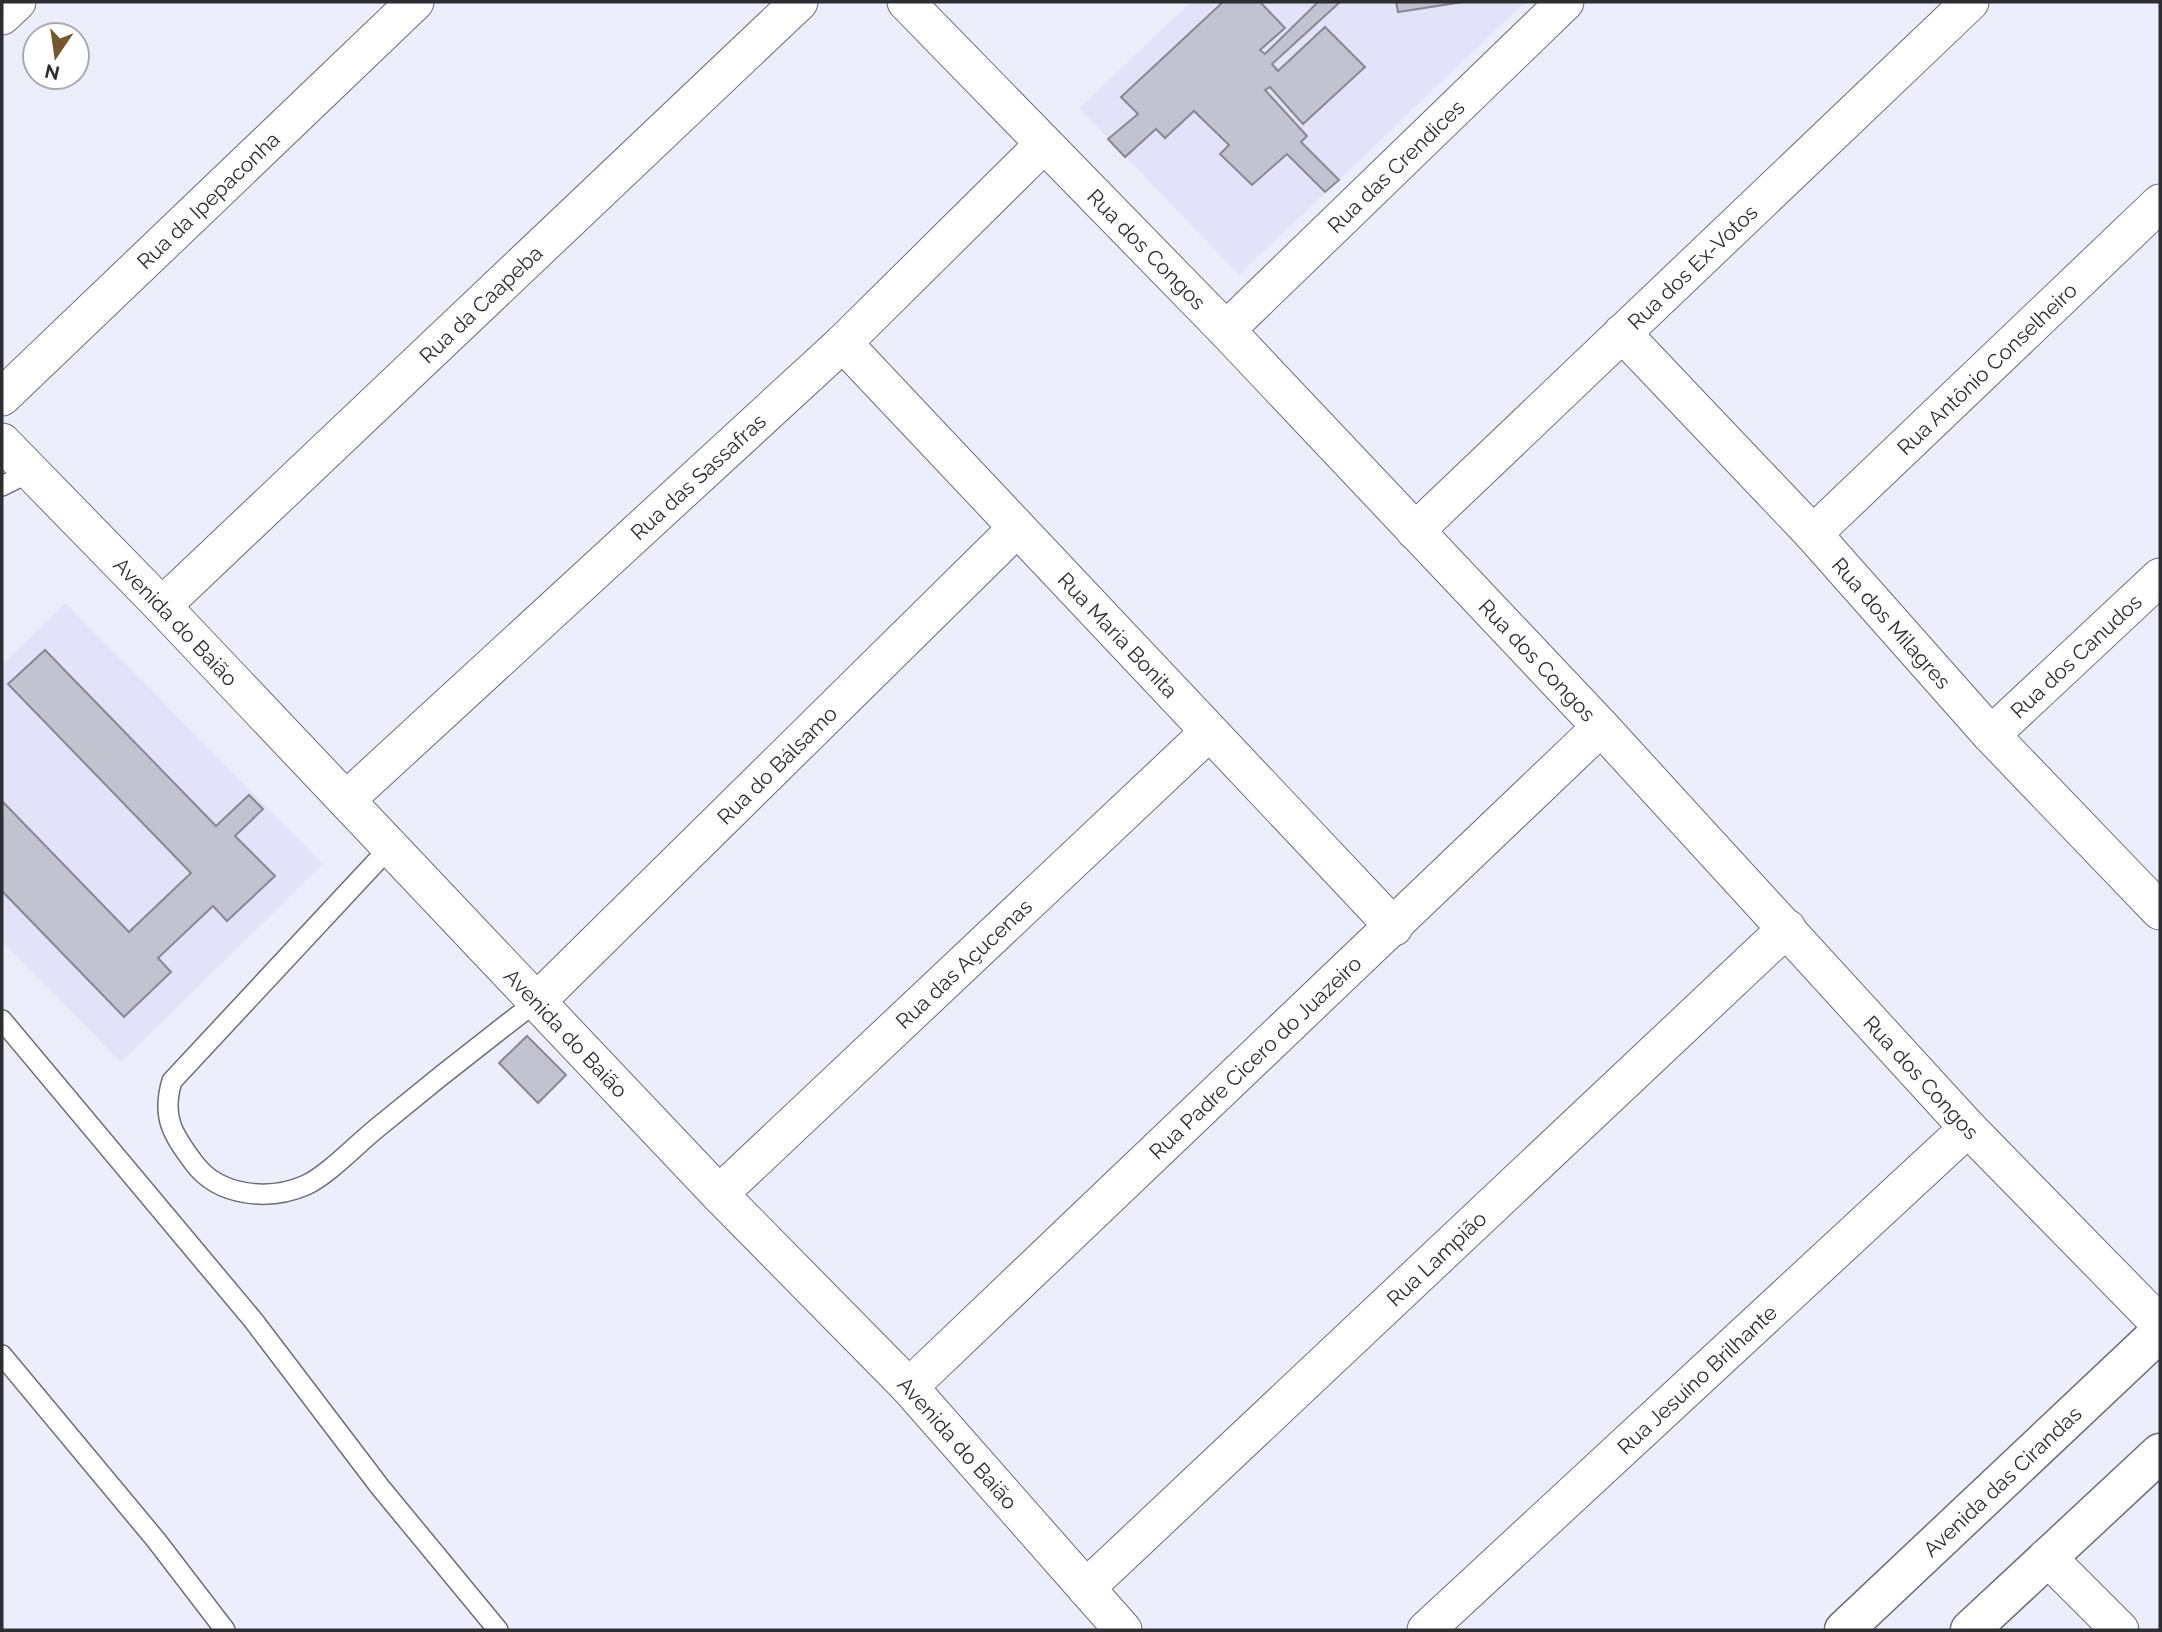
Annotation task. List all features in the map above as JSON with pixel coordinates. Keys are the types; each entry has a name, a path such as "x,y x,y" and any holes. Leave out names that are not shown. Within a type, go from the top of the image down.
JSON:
{"street":[{"path":"2,16 17,2"},
{"name":"Rua da Ipepaconha","path":"2,397 415,2"},
{"name":"Rua da Caapeba","path":"162,606 799,2"},
{"name":"Rua dos Congos","path":"906,2 1226,330 1601,727 1968,1128 2160,1324"},
{"name":"Rua das Crendices","path":"1226,330 1565,2"},
{"name":"Rua dos Ex-Votos","path":"1415,531 1970,2"},
{"name":"Rua das Sassafras","path":"346,800 844,343 1043,145"},
{"name":"Rua Antônio Conselheiro","path":"1813,534 2160,203"},
{"name":"Rua dos Milagres","path":"1622,333 1813,534 1991,735 2160,911"},
{"name":"Rua Maria Bonita","path":"844,343 1208,733 1394,927"},
{"name":"Avenida do Baião","path":"2,442 17,479 162,606 719,1194 909,1387 1123,1630"},
{"name":"Rua do Bálsamo","path":"536,1002 1016,529"},
{"name":"Rua dos Canudos","path":"1991,735 2160,577"},
{"name":"Rua Padre Cicero do Juazeiro","path":"909,1387 1601,727"},
{"name":"Rua das Açucenas","path":"719,1194 1208,733"},
{"name":"Rua Lampião","path":"1086,1588 1787,928"},
{"name":"Rua Jesuíno Brilhante","path":"1426,1630 1968,1128"},
{"name":"Avenida das Cirandas","path":"1844,1630 2160,1332"},
{"path":"1970,1630 2160,1453"},
{"path":"2047,1557 2120,1630"}],"lane":[{"path":"390,847 172,1081 166,1101 173,1134 198,1168 232,1191 270,1196 307,1184 452,1066 536,1002"},
{"path":"2,1020 253,1320 380,1487 498,1630"},
{"path":"2,1355 156,1540 225,1630"}],"shaded area":[{"path":"1191,2 1525,2 1239,275 1079,108"},
{"path":"65,603 323,864 121,1062 2,942 2,665"}],"building":[{"path":"1223,2 1260,2 1285,28 1260,50 1265,54 1318,2 1340,2 1272,64 1278,71 1325,27 1365,67 1303,124 1270,87 1265,90 1307,136 1301,142 1339,180 1325,192 1287,154 1252,185 1220,154 1229,145 1194,111 1165,138 1156,129 1125,157 1108,139 1138,114 1121,97"},
{"path":"1396,2 1463,2 1398,12"},
{"path":"45,650 216,826 249,795 263,809 235,836 275,876 227,921 213,906 158,958 171,972 124,1017 2,891 2,801 129,932 191,873 8,684"},
{"path":"527,1036 566,1075 538,1103 499,1063"}]}
